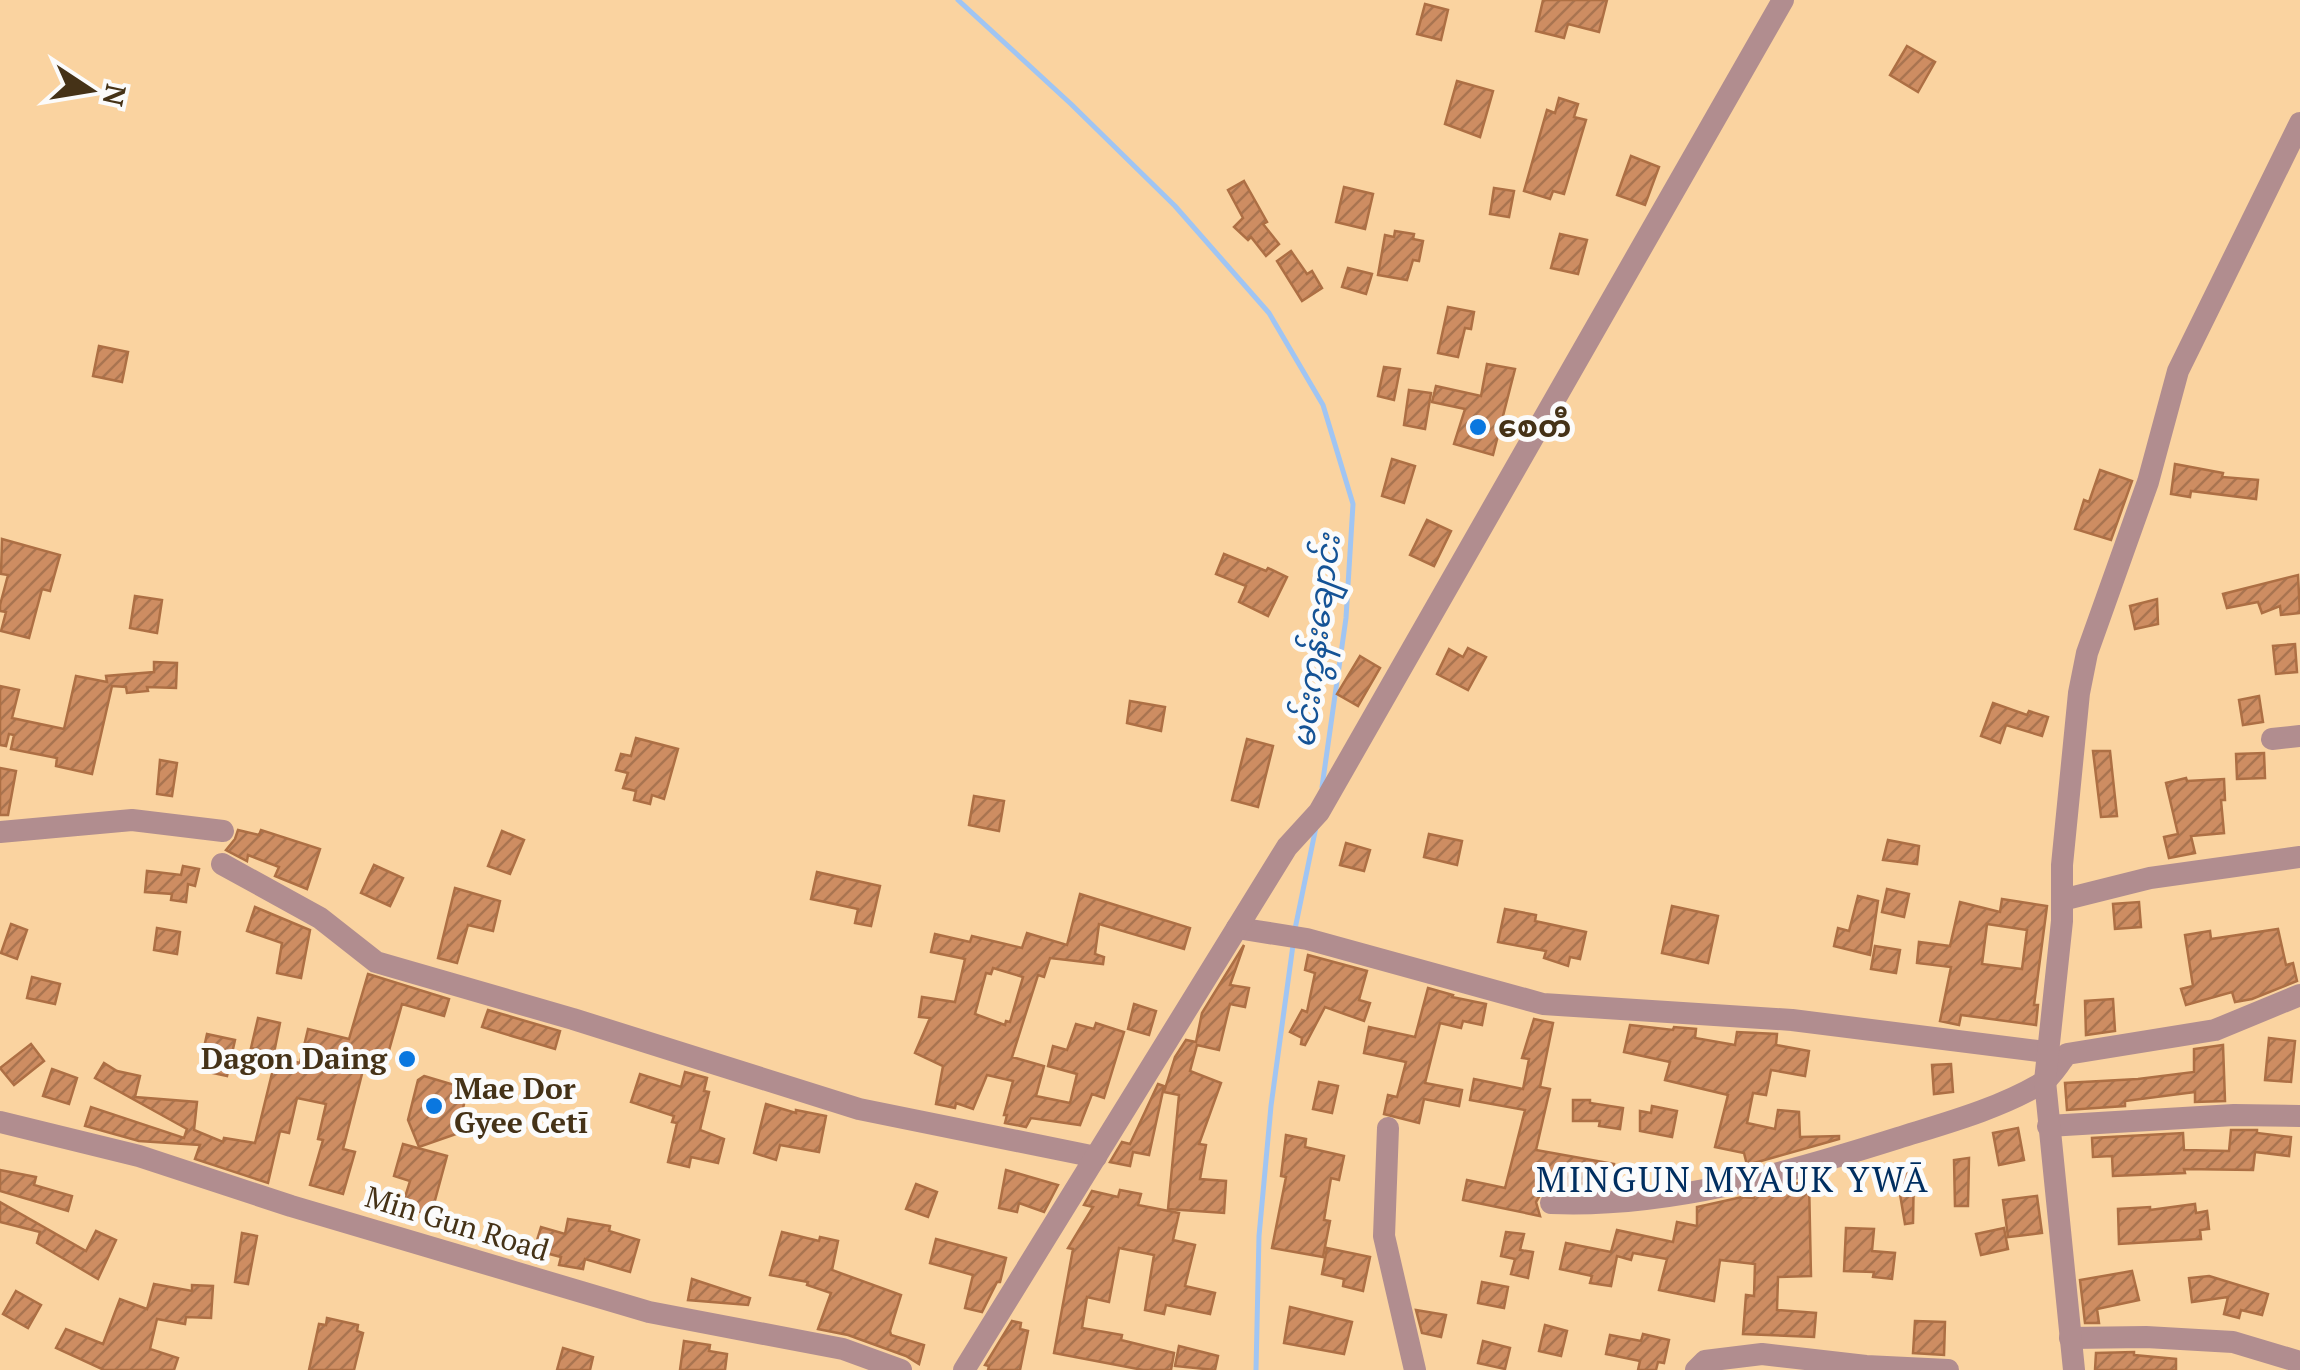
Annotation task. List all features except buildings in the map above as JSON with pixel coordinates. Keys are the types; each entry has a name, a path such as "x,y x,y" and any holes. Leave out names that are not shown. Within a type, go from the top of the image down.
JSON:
{"street":[{"path":"964,1370 1287,848 1319,812 1783,0"},
{"path":"2074,1370 2045,1081 2078,693 2087,653 2148,482 2178,371 2300,123"},
{"path":"2272,740 2300,736"},
{"path":"0,832 132,820 223,832"},
{"path":"2062,900 2150,878 2300,857"},
{"path":"222,864 320,918 376,962 859,1108 1096,1156"},
{"path":"1237,928 1307,940 1543,1004 1792,1020 2046,1052"},
{"path":"1551,1202 1587,1204 1675,1195 1816,1164 1960,1119 2045,1081 2067,1054 2215,1030 2300,994"},
{"path":"2048,1126 2234,1115 2300,1116"},
{"name":"Min Gun Road","path":"0,1122 138,1156 291,1206 649,1312 843,1349 901,1370"},
{"path":"1388,1128 1384,1236 1414,1370"},
{"path":"2070,1338 2233,1342 2300,1362"},
{"path":"1696,1370 1705,1360 1762,1354 1866,1366 1948,1370"}],"waterway":[{"name":"မင်းကွန်းချောင်း","path":"958,0 1175,206 1269,313 1323,405 1353,504 1346,618 1322,787"},
{"name":"မင်းကွန်းချောင်း","path":"1295,929 1316,827"},
{"name":"မင်းကွန်းချောင်း","path":"1256,1370 1259,1236 1271,1106 1293,945"}],"place":[{"name":"စေတီ","path":"1478,427"},
{"name":"Dagon Daing","path":"407,1059"},
{"name":"Mae Dor Gyee Cetī","path":"434,1106"}],"district":[{"name":"MINGUN MYAUK YWĀ","path":"1733,1180"}]}
